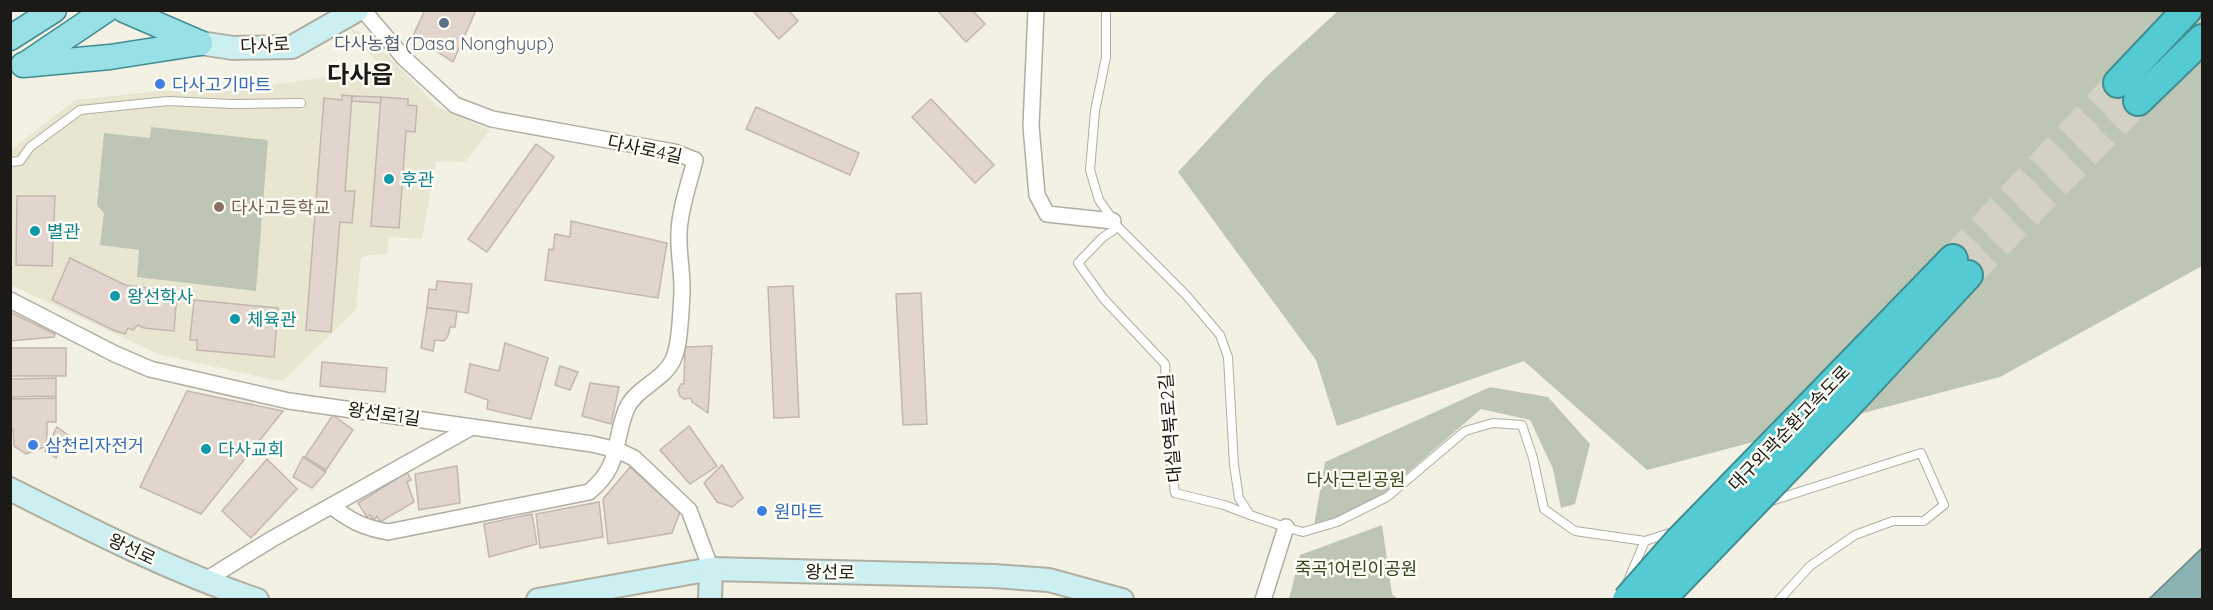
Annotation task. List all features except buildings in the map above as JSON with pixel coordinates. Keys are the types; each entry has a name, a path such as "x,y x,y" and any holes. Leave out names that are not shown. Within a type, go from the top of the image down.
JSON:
{"highway":[{"path":"2187,10 2128,92 2202,39"},
{"name":"대구외곽순환고속도로","path":"1660,600 1833,402 1961,267"},
{"name":"대구외곽순환고속도로","path":"1627,600 1678,542 1833,402"}],"main road":[{"path":"10,38 54,10"},
{"path":"17,70 106,10"},
{"path":"124,10 200,43"},
{"name":"다사로","path":"200,43 233,48 292,47 357,10"},
{"path":"17,70 200,43"},
{"name":"왕선로","path":"10,489 204,582 257,600"},
{"path":"710,600 711,569"},
{"name":"왕선로","path":"538,600 711,569 1049,580 1122,600"}],"street":[{"name":"다사로4길","path":"363,10 404,58 455,105 492,119 674,152 695,160 679,232 682,290 678,345 672,362 658,378 640,392 628,407 617,450"},
{"path":"1036,10 1031,126 1037,195 1047,214 1115,224"},
{"name":"왕선로1길","path":"10,300 115,354 150,369 290,401 592,444 617,450 634,458 689,510 711,569"},
{"path":"204,582 272,539 472,427"},
{"path":"331,506 351,521 365,527 388,532 408,529 589,492 609,470 617,450"},
{"path":"1263,600 1286,527"}],"lane":[{"path":"1106,10 1106,57 1095,111 1090,170 1099,200 1115,224 1186,295 1220,335 1228,357 1234,465 1239,498 1250,514"},
{"path":"10,162 20,161 30,147 80,110 168,101 232,104 301,103"},
{"name":"대실역북로2길","path":"1115,224 1078,263 1103,298 1165,364 1170,454 1175,493 1224,505 1303,531 1337,522 1387,497 1465,431 1493,423 1522,425 1533,458 1544,509 1575,531 1645,541"},
{"path":"1735,512 1921,453 1944,505 1924,521 1893,521 1855,535 1810,566 1779,600"},
{"path":"1620,600 1645,541 1712,520"}],"shaded area":[{"name":"다사고등학교","path":"349,28 366,34 438,107 490,130 465,162 436,161 422,239 389,237 387,254 361,258 356,309 284,380 275,380 158,354 11,285 11,150 75,100 160,91 232,91 326,77 341,83 381,67"}],"green space":[{"path":"1338,11 2202,11 2202,266 2000,377 1647,470 1524,361 1337,426 1316,360 1178,172 1267,76"},
{"path":"151,127 268,140 256,291 137,277 139,250 100,245 104,213 97,205 104,133 150,138"},
{"name":"다사근린공원","path":"1490,387 1548,397 1590,444 1575,504 1561,508 1553,469 1530,420 1481,409 1374,502 1314,526 1325,462"},
{"name":"죽곡1어린이공원","path":"1382,525 1392,594 1398,599 1289,599 1300,555"}],"water":[{"path":"2202,548 2202,599 2149,599"}],"tunnel":[{"path":"1953,259 2118,83"},
{"path":"1968,275 2138,101"}],"place":[{"name":"다사농협 (Dasa Nonghyup)","path":"444,23"},
{"name":"다사고기마트","path":"160,84"},
{"name":"후관","path":"389,179"},
{"name":"다사고등학교","path":"219,207"},
{"name":"별관","path":"35,231"},
{"name":"왕선학사","path":"115,296"},
{"name":"체육관","path":"235,319"},
{"name":"삼천리자전거","path":"33,445"},
{"name":"다사교회","path":"206,449"},
{"name":"원마트","path":"762,511"}],"district":[{"name":"다사읍","path":"360,74"}]}
